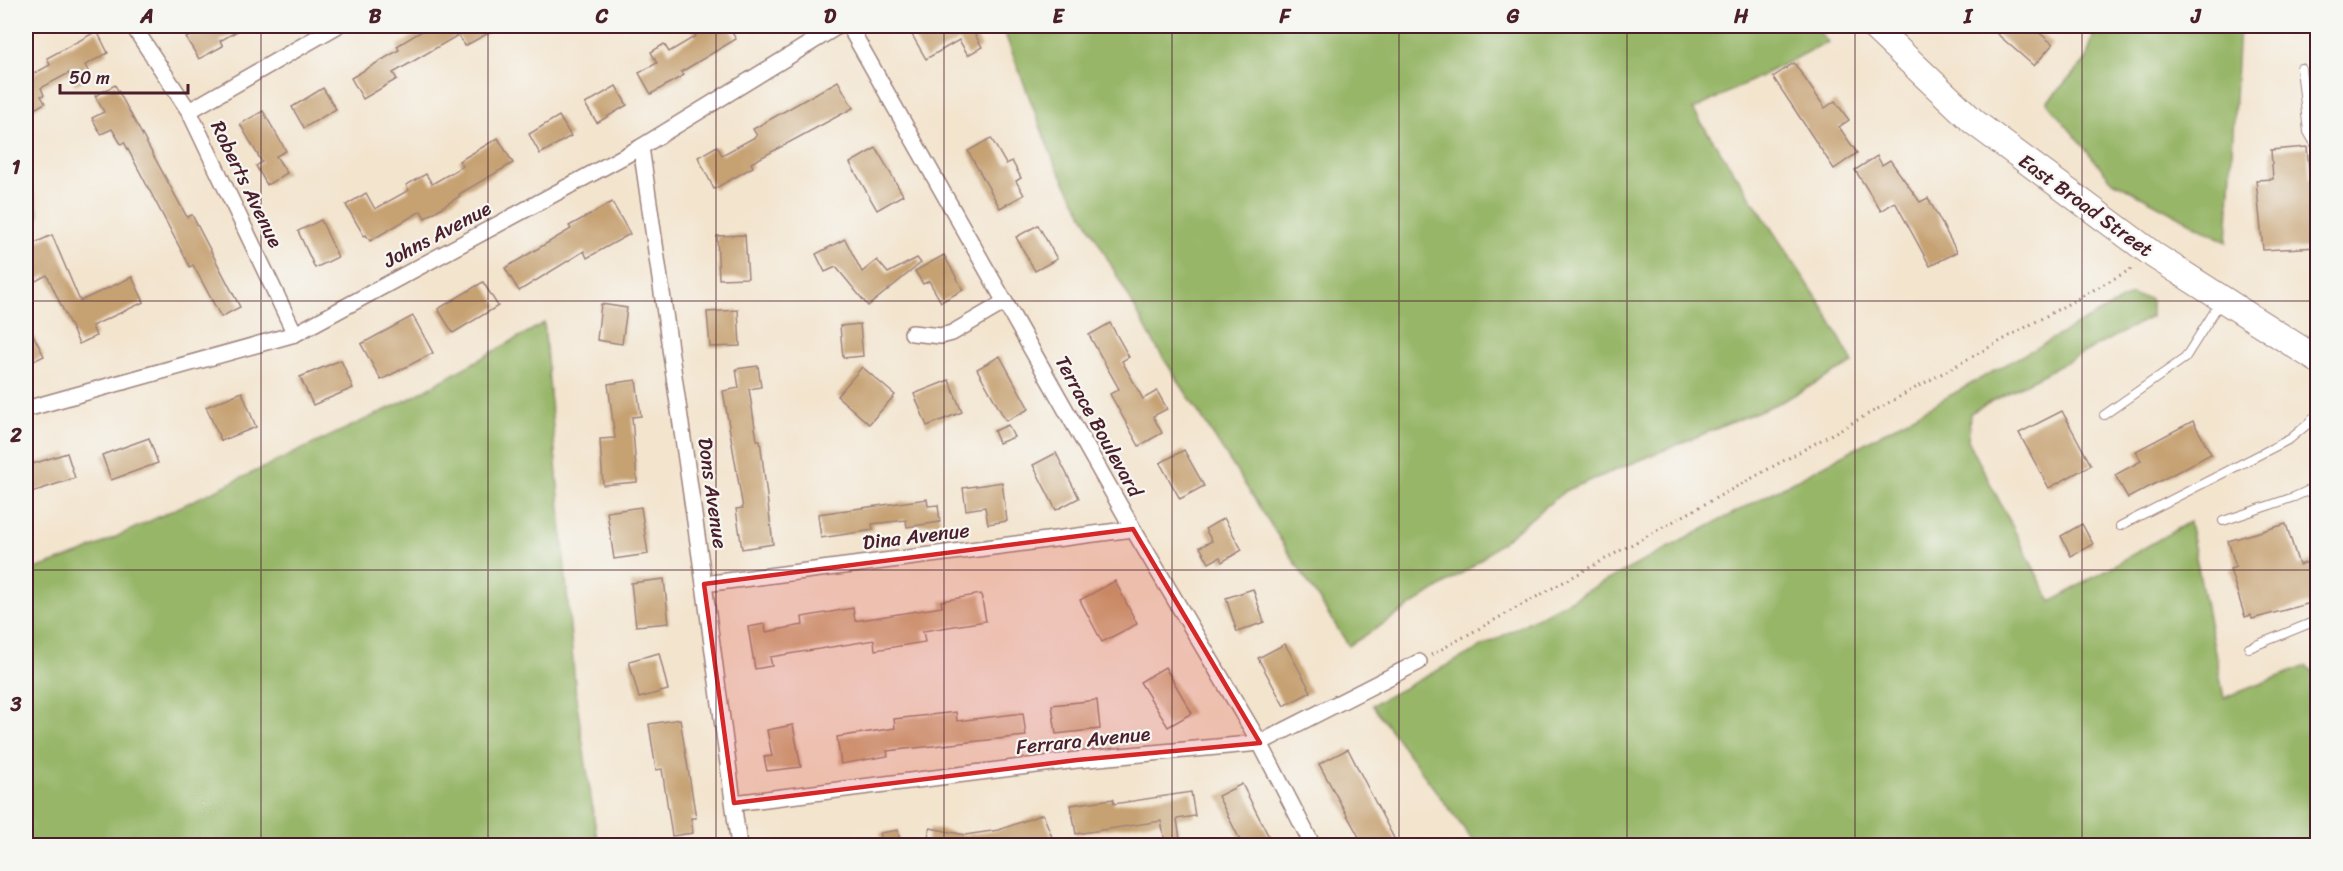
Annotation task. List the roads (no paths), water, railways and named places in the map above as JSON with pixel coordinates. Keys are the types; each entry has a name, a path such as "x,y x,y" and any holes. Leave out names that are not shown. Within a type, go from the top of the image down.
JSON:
{"highway":[{"name":"East Broad Street","path":"1873,26 1974,122 2155,256 2318,360"}],"street":[{"name":"Roberts Avenue","path":"133,26 189,111 296,334"},
{"path":"189,111 337,26"},
{"name":"Johns Avenue","path":"26,409 296,334 641,147 838,26"},
{"name":"Terrace Boulevard","path":"849,26 1133,529 1260,743 1313,846"},
{"name":"Dons Avenue","path":"641,147 739,846"},
{"path":"912,333 941,336 952,333 1005,302"},
{"name":"Dina Avenue","path":"704,584 1133,529"},
{"name":"Ferrara Avenue","path":"734,803 1077,760 1260,743 1419,662"}],"lane":[{"path":"2301,68 2308,132 2318,149"},
{"path":"2104,415 2185,358 2222,299"},
{"path":"2120,526 2290,439 2318,412"},
{"path":"2223,520 2294,497 2318,486"},
{"path":"2249,648 2318,620"}]}
